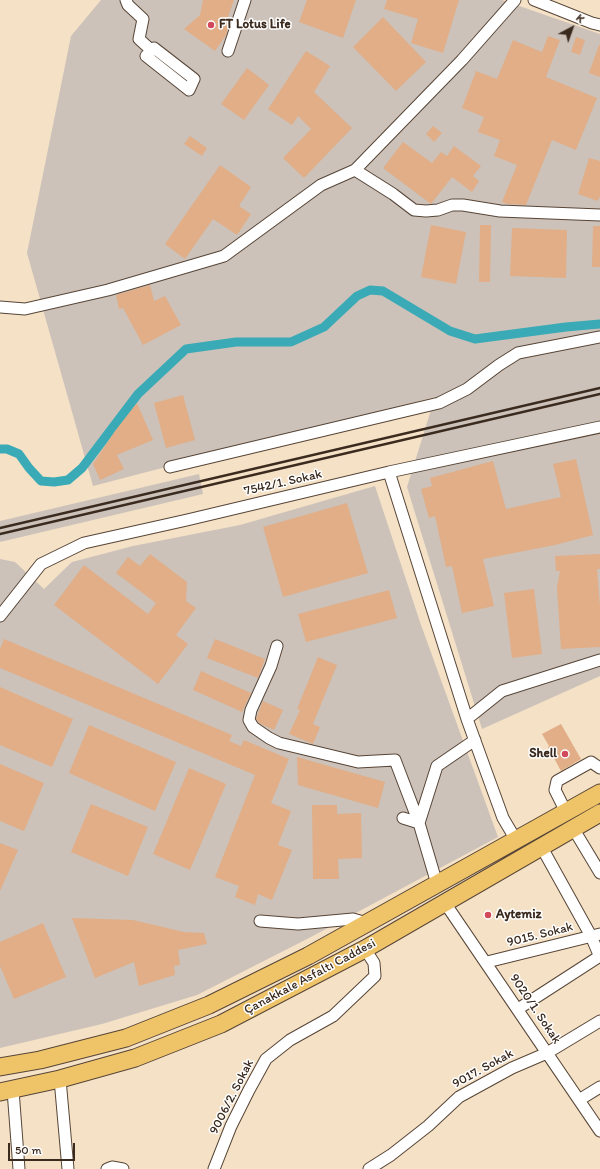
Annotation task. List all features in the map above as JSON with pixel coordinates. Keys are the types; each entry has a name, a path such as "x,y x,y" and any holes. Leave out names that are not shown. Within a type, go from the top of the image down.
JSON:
{"highway":[{"name":"Çanakkale Asfaltı Caddesi","path":"0,1067 40,1060 126,1038 209,1005 308,956 600,793"},
{"name":"Çanakkale Asfaltı Caddesi","path":"7,1091 60,1079 135,1058 221,1024 365,949 600,813"}],"street":[{"path":"126,0 128,5 143,19 139,39 151,50"},
{"path":"228,51 245,0"},
{"path":"0,307 25,309 108,290 224,256 321,185 355,170 462,60 515,0"},
{"path":"534,0 600,25"},
{"path":"355,170 394,194 414,210 438,210 452,205 464,205 500,211 600,215"},
{"path":"170,467 439,404 467,389 518,353 600,337"},
{"name":"7542/1. Sokak","path":"0,616 41,564 84,543 389,472 600,427"},
{"path":"389,472 467,719 503,818 516,840"},
{"path":"278,646 251,710 249,720 253,726 269,738 279,743 336,757 358,762 395,760 419,823 437,884"},
{"path":"467,719 502,691 600,660"},
{"path":"419,823 437,766 475,740"},
{"path":"566,812 555,790 557,781 591,762 600,768"},
{"path":"403,818 419,823"},
{"path":"573,828 600,873"},
{"path":"518,1009 600,956 595,935 542,846"},
{"name":"9020/1. Sokak","path":"445,903 487,962 600,1131"},
{"path":"260,921 298,924 353,918 367,923"},
{"name":"9015. Sokak","path":"487,962 595,935"},
{"name":"9006/2. Sokak","path":"214,1169 248,1090 266,1059 290,1040 333,1016 375,976 374,963 365,949"},
{"name":"9017. Sokak","path":"369,1169 391,1155 428,1126 459,1097 512,1068 547,1053 600,1021"},
{"path":"60,1079 68,1169"},
{"path":"579,1100 600,1087"},
{"path":"7,1091 19,1169"},
{"path":"107,1169 112,1167 123,1169"}],"shaded area":[{"path":"101,0 502,0 600,34 600,676 482,729 407,487 435,397 93,486 27,253 71,36"},
{"path":"199,474 203,494 0,542 0,521"},
{"path":"375,486 421,625 498,837 309,938 197,995 102,1024 0,1048 0,559 15,562 44,589 72,562 133,546 240,525"}],"building":[{"name":"FT Lotus Life","path":"203,0 234,0 228,17 231,19 226,35 215,51 184,29 200,15"},
{"path":"307,0 356,0 343,38 299,22"},
{"path":"387,0 459,0 443,53 411,43 418,19 384,9"},
{"path":"383,17 426,62 396,91 353,47"},
{"path":"548,36 560,40 546,77 597,98 576,150 552,140 526,205 508,204 502,202 517,165 494,156 500,140 478,132 484,117 462,108 476,71 497,79 513,40 542,52"},
{"path":"576,37 585,40 580,55 571,52"},
{"path":"600,45 600,77 589,73"},
{"path":"306,51 330,66 314,92 352,128 304,178 283,158 311,129 298,116 292,125 268,109"},
{"path":"247,68 269,85 244,120 221,104"},
{"path":"433,126 442,133 434,142 426,134"},
{"path":"190,136 207,148 202,156 184,144"},
{"path":"403,142 432,163 441,152 447,156 454,146 481,166 473,176 479,181 472,192 452,177 431,204 383,168"},
{"path":"589,158 600,161 600,196 598,201 578,194"},
{"path":"220,165 251,187 239,206 251,214 237,235 213,219 185,259 165,244"},
{"path":"431,225 466,232 456,284 421,277"},
{"path":"480,225 491,225 490,282 479,282"},
{"path":"593,226 600,226 600,267 592,267"},
{"path":"512,228 567,230 566,278 510,276"},
{"path":"150,285 154,301 165,296 181,325 143,345 123,308 119,309 116,295"},
{"path":"183,395 195,440 166,448 154,403"},
{"path":"137,403 153,440 117,455 124,469 100,480 93,464 115,431"},
{"path":"576,459 593,535 555,545 483,559 494,606 462,613 452,566 446,567 435,516 429,518 421,489 432,486 430,478 493,461 506,509 561,497 553,464"},
{"path":"347,503 368,573 283,597 263,527"},
{"path":"150,554 187,582 186,601 196,608 176,635 188,644 158,684 54,605 84,565 148,614 156,603 116,573 128,557 140,566"},
{"path":"600,554 600,569 597,569 600,606 600,647 561,649 557,587 560,571 556,571 555,556"},
{"path":"534,589 542,654 512,658 504,593"},
{"path":"389,590 397,618 306,642 298,614"},
{"path":"4,639 232,735 229,741 241,746 244,740 289,759 271,803 291,811 278,845 292,850 272,900 258,894 255,905 235,897 239,886 215,877 255,775 0,668 0,649"},
{"path":"215,639 265,659 258,678 207,658"},
{"path":"318,657 337,665 313,724 320,727 313,744 289,734 300,710 297,709"},
{"path":"201,671 251,693 242,712 193,690"},
{"path":"0,687 73,719 52,767 0,745"},
{"path":"263,701 283,710 274,730 259,723 256,719"},
{"path":"561,724 581,759 561,771 542,734"},
{"path":"89,725 176,762 155,811 69,773"},
{"path":"297,757 385,782 378,808 298,785"},
{"path":"0,764 44,783 24,831 0,821"},
{"path":"189,768 226,784 190,870 153,854"},
{"path":"91,804 148,827 128,876 71,852"},
{"path":"312,805 337,805 337,814 361,813 362,858 338,859 339,879 313,879"},
{"path":"0,843 18,850 0,891"},
{"path":"72,918 133,920 184,932 204,933 207,944 178,950 180,965 174,966 175,975 139,986 134,962 95,978"},
{"path":"43,923 66,977 14,999 0,966 0,942"}],"waterway":[{"path":"0,449 7,449 19,454 41,481 54,482 68,480 82,468 138,394 186,349 236,342 291,342 324,327 357,296 370,290 383,291 450,331 475,339 600,324"}],"railway":[{"path":"0,528 600,388"},
{"path":"0,534 600,394"}],"place":[{"name":"FT Lotus Life","path":"211,25"},
{"name":"Shell","path":"565,754"},
{"name":"Aytemiz","path":"488,915"}]}
